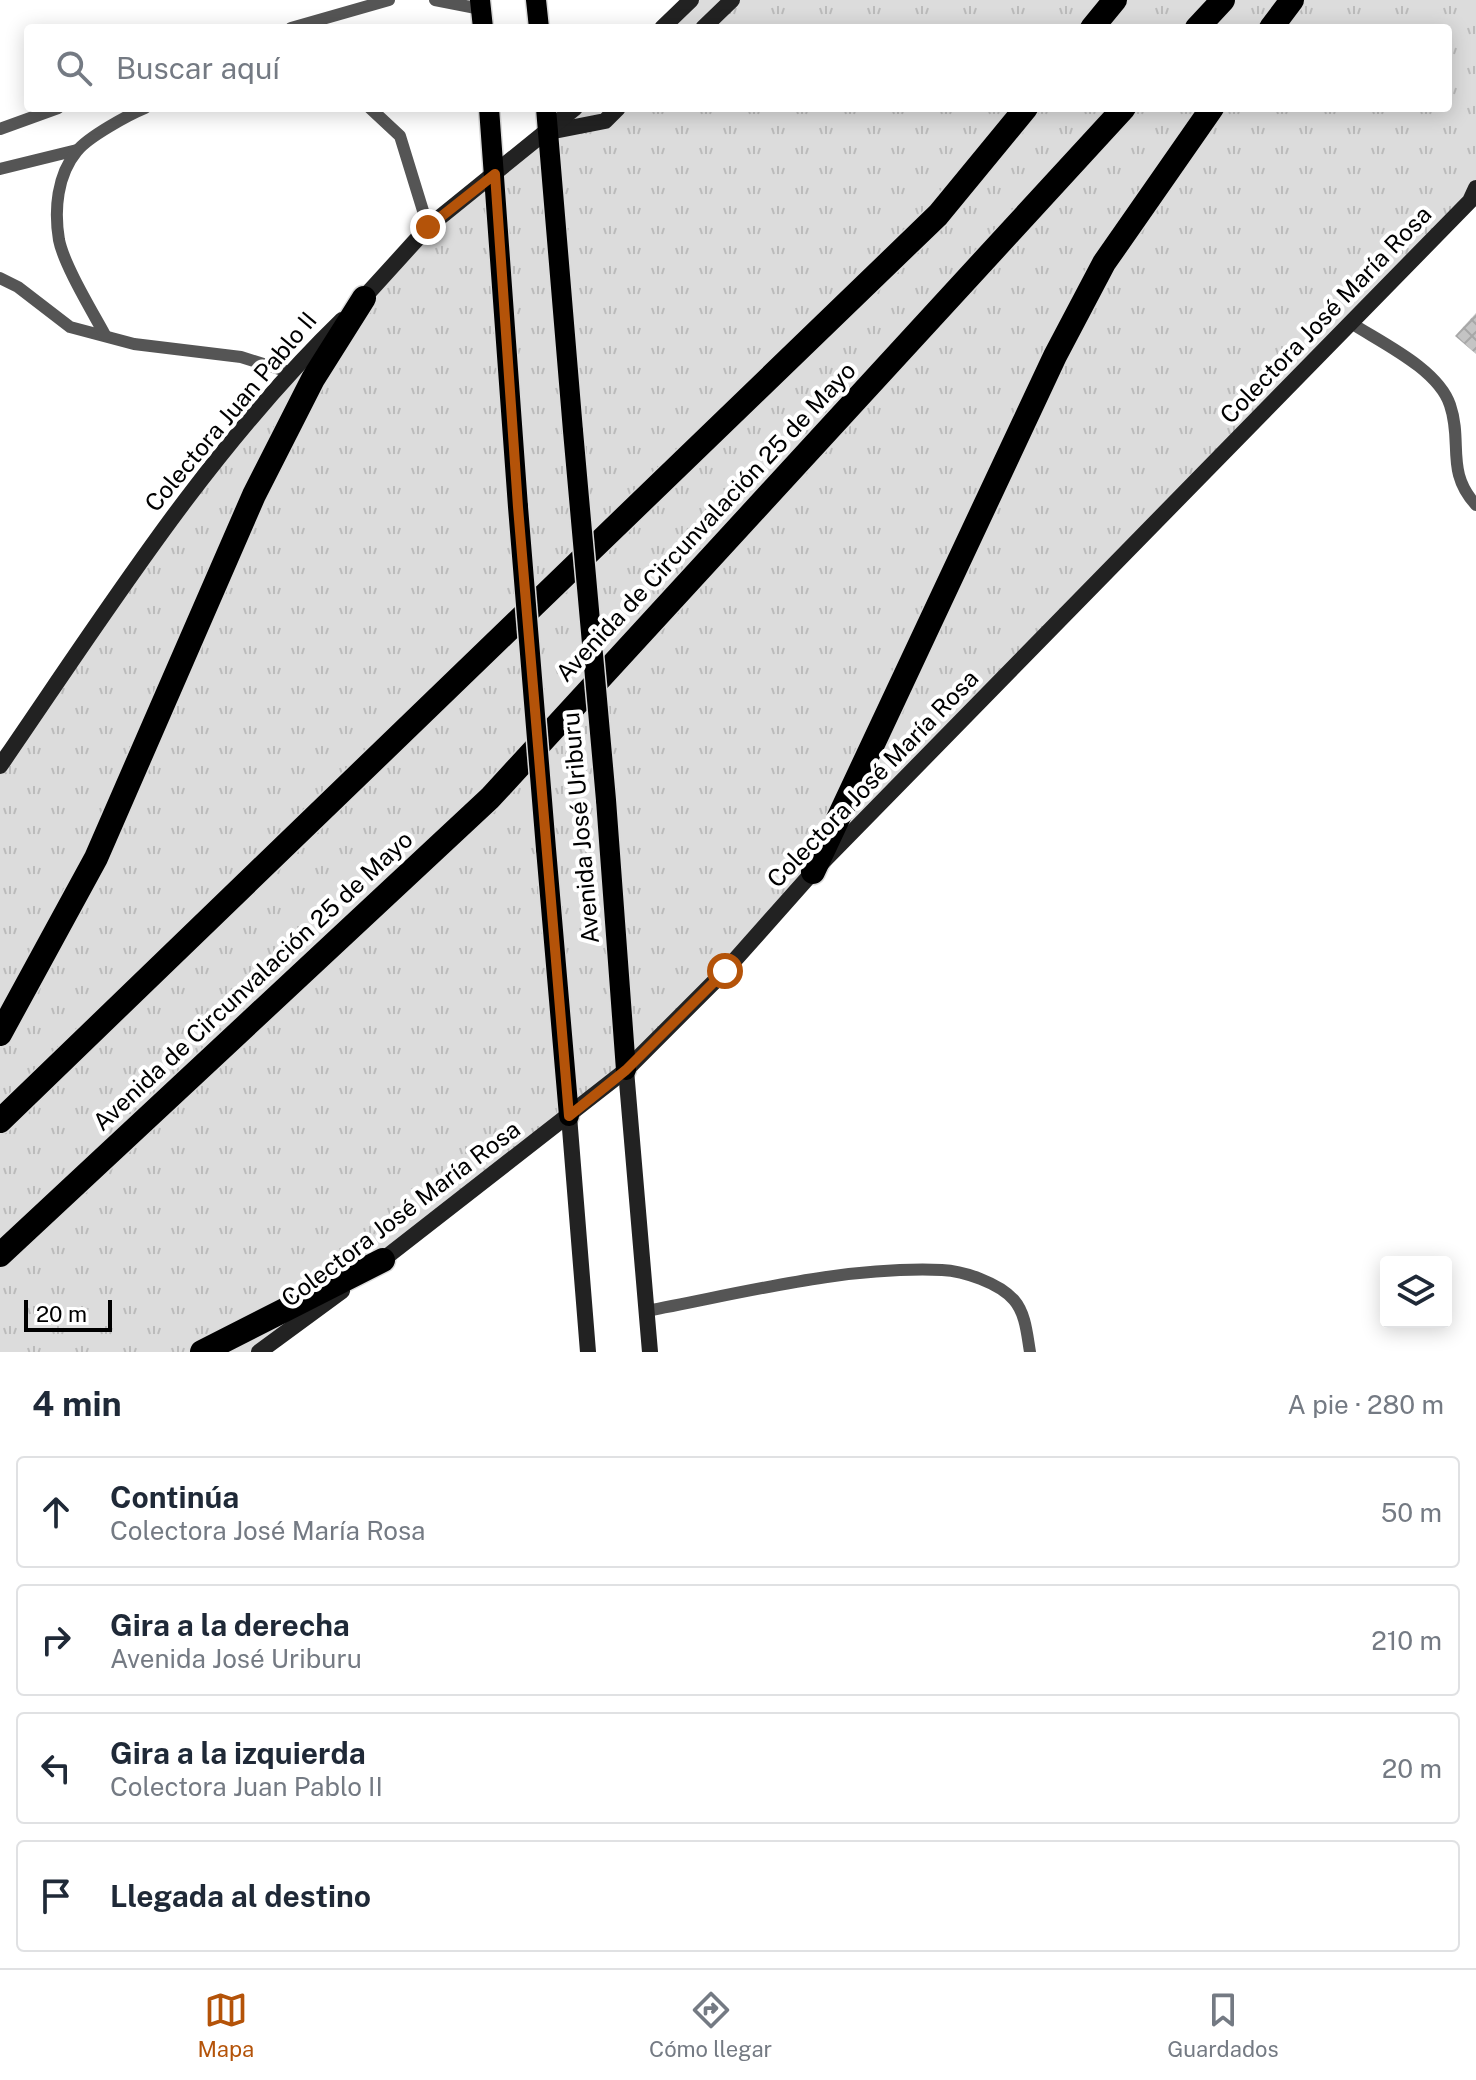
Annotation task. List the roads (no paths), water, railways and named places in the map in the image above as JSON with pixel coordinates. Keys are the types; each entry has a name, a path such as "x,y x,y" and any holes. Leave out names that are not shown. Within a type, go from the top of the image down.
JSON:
{"highway":[{"path":"1095,24 1115,0"},
{"path":"1201,24 1223,0"},
{"path":"1274,24 1292,0"},
{"name":"Avenida de Circunvalación 25 de Mayo","path":"0,1121 938,215 1023,112"},
{"name":"Avenida de Circunvalación 25 de Mayo","path":"0,1255 490,798 1120,112"},
{"path":"813,872 1062,343 1104,263 1209,112"},
{"path":"0,1034 96,858 254,495 313,379 364,298"},
{"path":"202,1352 383,1260"}],"main road":[{"path":"536,0 539,24"},
{"path":"666,24 691,0"},
{"path":"707,24 732,0"},
{"name":"Avenida José Uriburu","path":"489,112 518,507 588,1352"},
{"name":"Avenida José Uriburu","path":"546,112 650,1352"},
{"name":"Colectora Juan Pablo II","path":"0,766 174,512 311,350 364,298 428,227 570,112"},
{"name":"Colectora Juan Pablo II","path":"548,132 605,121 614,112"},
{"name":"Colectora José María Rosa","path":"259,1352 383,1260 626,1070 725,971 813,872 1470,201 1476,188"}],"lane":[{"path":"305,24 389,0"},
{"path":"435,0 481,12"},
{"path":"0,129 47,112"},
{"path":"0,169 77,150 135,112"},
{"path":"374,112 400,136 428,227"},
{"path":"77,150 58,188 59,242 105,335"},
{"path":"0,278 18,287 70,327 134,344 241,357 292,373"},
{"path":"1351,323 1426,372 1440,385 1450,404 1456,466 1463,491 1476,505"},
{"path":"646,1311 849,1273 945,1270 999,1288 1015,1301 1026,1326 1030,1352"}]}
